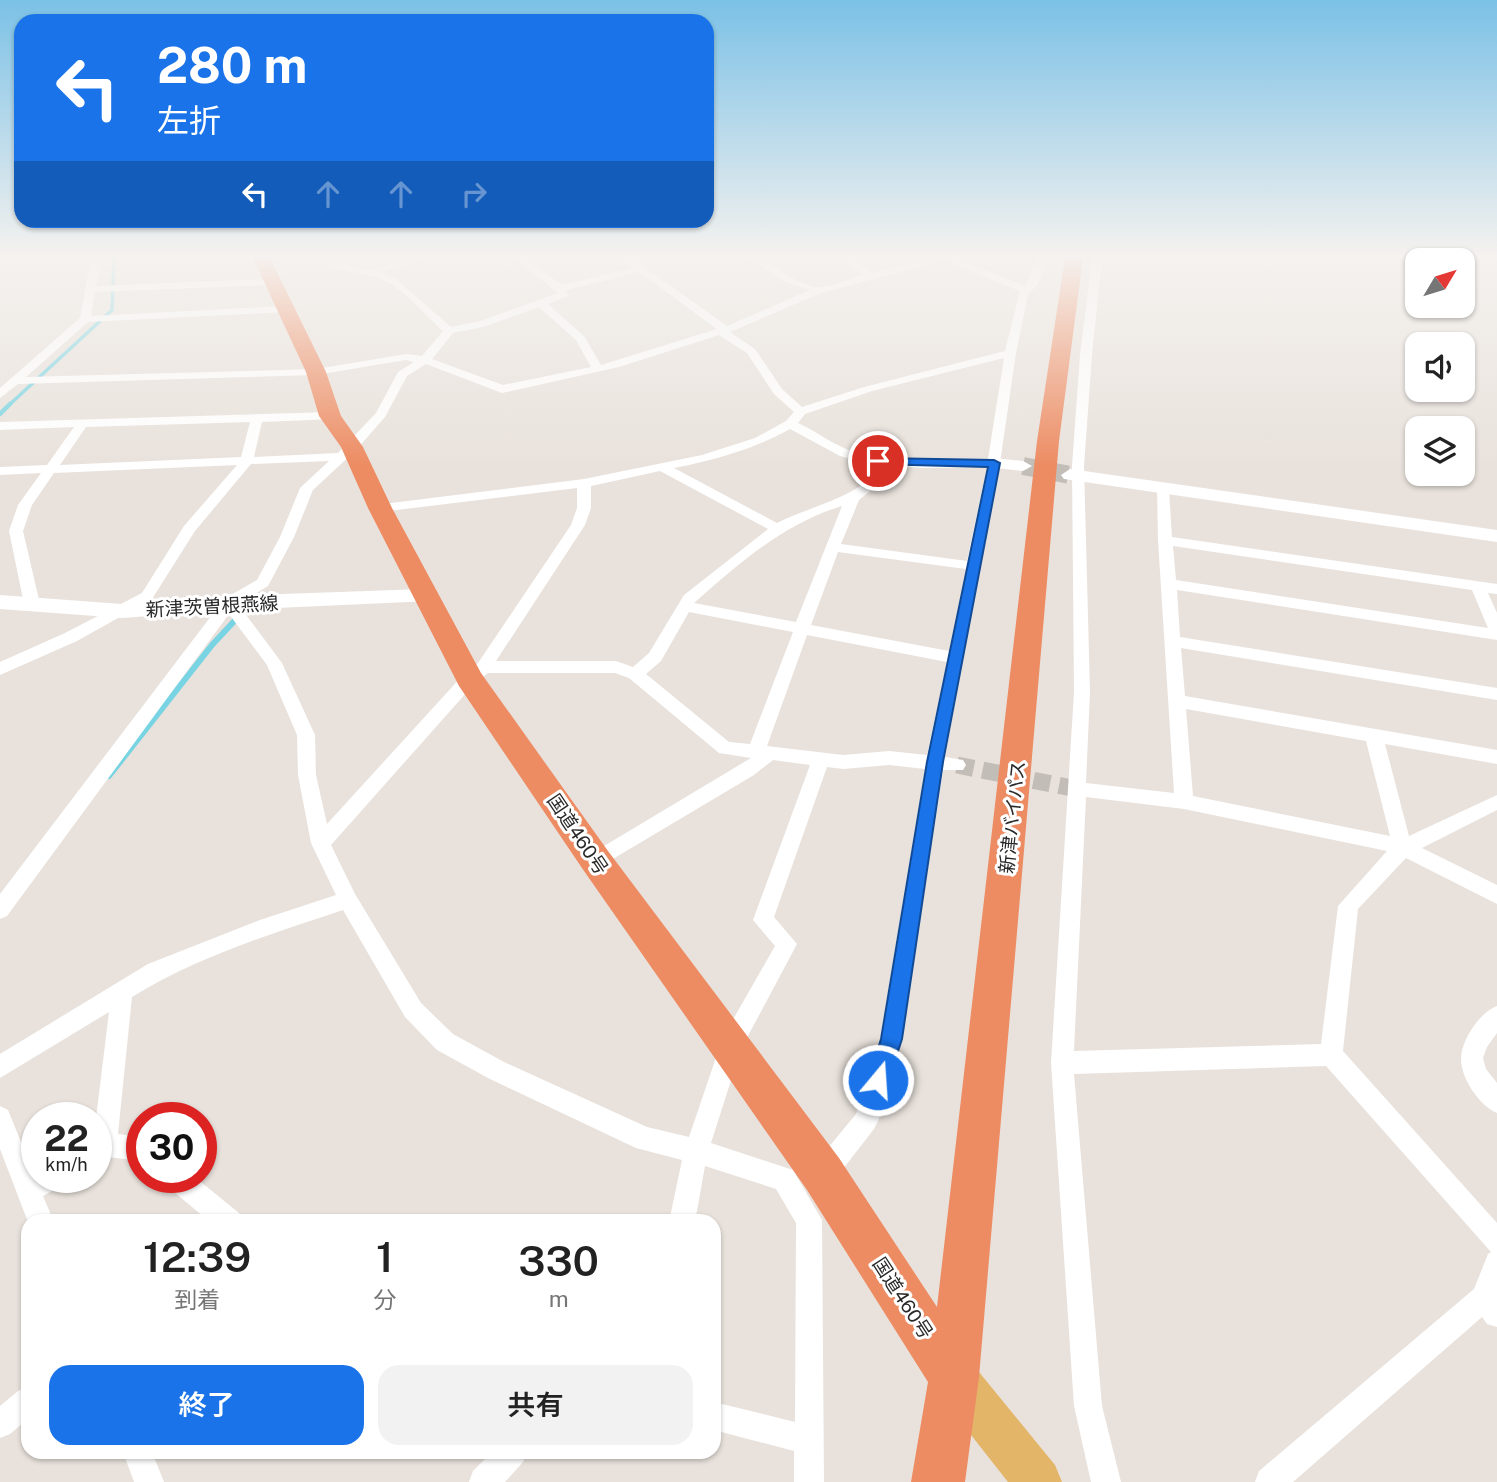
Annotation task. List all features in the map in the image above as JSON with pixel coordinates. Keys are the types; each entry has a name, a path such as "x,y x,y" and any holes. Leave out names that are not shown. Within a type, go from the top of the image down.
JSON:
{"highway":[{"name":"国道460号","path":"294,327 316,372 330,416 346,452 380,508 424,596 476,673 525,756 596,861 823,1174 954,1377"},
{"name":"新津バイパス","path":"938,1482 954,1377 1047,454 1064,327"}],"main road":[{"path":"954,1377 1038,1482"}],"street":[{"path":"0,394 76,327"},
{"path":"445,327 449,331"},
{"path":"0,910 229,603 263,583 288,537 307,488 346,452 381,414 402,374 425,360 449,331 468,327"},
{"path":"568,327 580,338 598,369"},
{"path":"722,327 723,332 750,349 773,386 789,405 801,411"},
{"path":"15,380 316,372 407,357 425,360 502,389 598,369 733,327"},
{"path":"823,1174 866,1121 891,1039 935,762 994,463 1010,353 1017,327"},
{"path":"1089,327 1075,475 1083,692 1062,1063 1088,1406 1106,1482"},
{"path":"380,508 584,484 705,458 759,441 790,424 801,411 868,389 1010,353"},
{"path":"0,426 330,416"},
{"path":"0,669 122,611 147,596 189,529 246,463 257,418"},
{"path":"32,604 16,531 25,505 83,423"},
{"path":"790,424 809,431 849,455 878,461 1023,466"},
{"path":"0,471 246,463 346,452"},
{"path":"635,674 655,657 689,599 777,528 816,509 853,498 873,483 868,467 878,461"},
{"path":"662,467 777,528"},
{"path":"1075,475 1161,490 1497,536"},
{"path":"321,843 476,673 578,525 584,508 584,484"},
{"path":"1161,490 1184,802"},
{"path":"596,861 748,771 762,753 803,628 853,498"},
{"path":"1165,540 1497,589"},
{"path":"833,547 974,566"},
{"path":"1168,584 1497,633"},
{"path":"1478,586 1497,633"},
{"name":"新津茨曽根燕線","path":"0,602 122,611 229,603 424,596"},
{"path":"229,603 274,663 306,735 307,775 321,843 348,900 413,1010 445,1042 496,1070 645,1139 696,1151 784,1179 809,1220 809,1482"},
{"path":"685,607 956,658"},
{"path":"1172,640 1497,694"},
{"path":"476,673 617,667 635,674 724,748 843,762 889,758 957,765"},
{"path":"1177,701 1497,757"},
{"path":"1374,736 1403,848"},
{"path":"684,1214 696,1151 730,1045 788,944 764,920 821,760"},
{"path":"1077,789 1184,802 1365,837 1403,848 1458,873 1497,895"},
{"path":"1497,802 1403,848 1348,906 1331,1055 1497,1242"},
{"path":"0,1067 156,971 267,926 348,900"},
{"path":"106,1102 122,993"},
{"path":"1497,1016 1476,1040 1471,1056 1481,1084 1497,1101"},
{"path":"1062,1063 1331,1055"},
{"path":"0,1118 21,1171"},
{"path":"30,1193 38,1214"},
{"path":"195,1193 220,1214"},
{"path":"1270,1482 1490,1306 1497,1263"},
{"path":"0,1424 21,1407"},
{"path":"721,1418 810,1441"},
{"path":"139,1459 149,1482"},
{"path":"485,1482 506,1459"}],"waterway":[{"path":"8,406 93,327"},
{"path":"0,414 8,406"},
{"path":"109,776 212,645 239,616"}],"tunnel":[{"path":"1023,466 1070,475"},
{"path":"957,765 1077,789"}],"route":[{"path":"878,461 994,463 935,762 891,1039 878,1080"}]}
